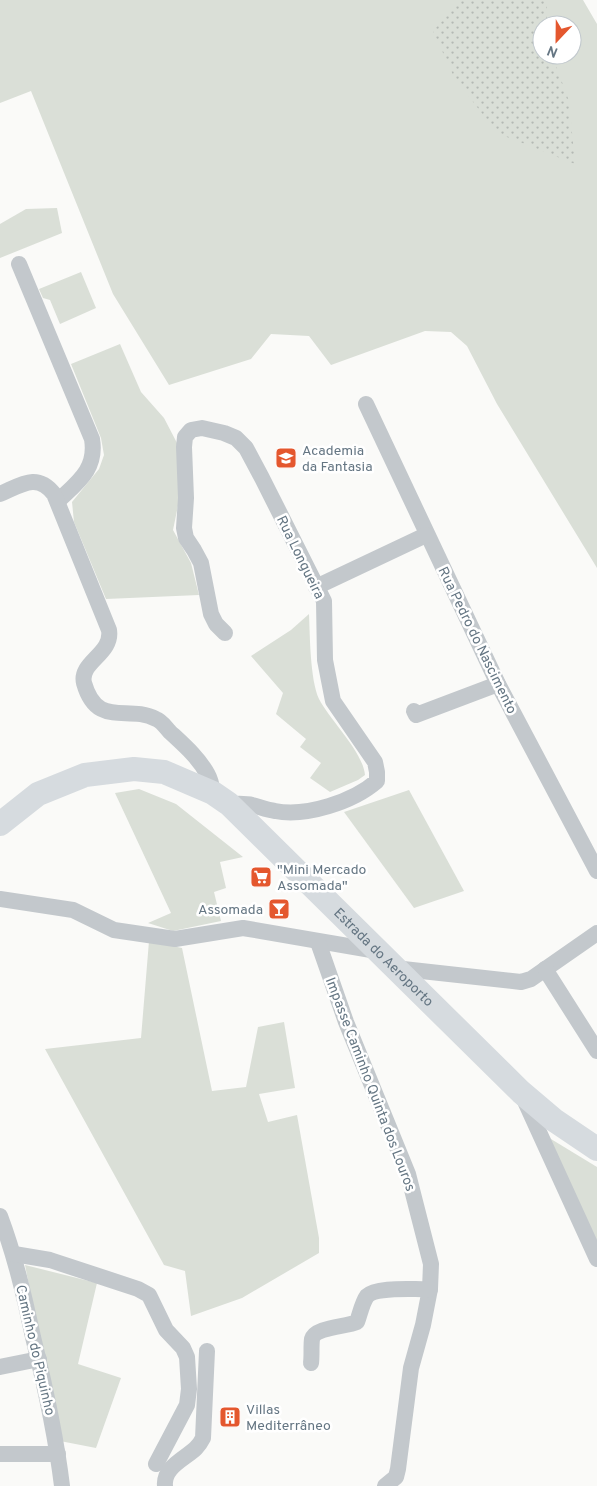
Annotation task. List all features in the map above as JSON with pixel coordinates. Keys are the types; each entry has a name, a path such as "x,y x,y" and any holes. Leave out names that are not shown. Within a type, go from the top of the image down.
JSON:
{"main road":[{"name":"Estrada do Aeroporto","path":"0,824 38,794 85,775 134,769 164,772 221,799 521,1092 554,1120 597,1149"}],"street":[{"path":"19,264 92,439 94,451 87,469 81,478 58,501"},
{"name":"Rua Pedro do Nascimento","path":"366,404 426,535 498,684 597,871"},
{"name":"Rua Longueira","path":"221,799 276,811 300,812 323,808 368,789 377,781 377,772 375,762 333,701 325,660 324,601 246,448 236,438 202,428 191,430 185,437 186,498 184,528 186,538 200,564 212,614 216,624 225,633"},
{"path":"0,494 30,482 39,482 48,486 58,501 109,630 110,637 107,646 92,662 84,677 84,682 92,698 101,709 107,712 118,714 139,713 157,719 197,758 210,777 221,799"},
{"path":"316,587 426,535"},
{"path":"414,711 416,715 498,684"},
{"path":"0,899 73,910 114,930 175,939 243,928 377,951"},
{"path":"394,968 521,982 531,979 597,933"},
{"name":"Impasse Caminho Quinta dos Louros","path":"318,942 346,1022 408,1174 431,1264 430,1289 423,1325 411,1368 398,1470 396,1476 385,1486"},
{"path":"545,969 597,1051"},
{"path":"521,1092 597,1259"},
{"name":"Caminho do Piquinho","path":"0,1216 14,1254 38,1358 58,1454 62,1486"},
{"path":"14,1254 50,1260 138,1288 148,1295 166,1330 183,1348 188,1357 189,1389 187,1405 156,1464"},
{"path":"311,1363 312,1339 315,1334 319,1331 357,1322 366,1298 370,1294 380,1290 430,1289"},
{"path":"165,1486 165,1480 172,1466 198,1447 203,1438 207,1352"},
{"path":"0,1366 38,1358"},
{"path":"0,1454 58,1454"}],"shaded area":[{"path":"0,0 583,0 597,24 597,568 497,404 467,346 451,332 425,331 331,365 309,336 271,334 251,359 169,385 113,294 31,91 0,103"},
{"path":"461,0 547,0 547,15 532,15 532,65 556,65 569,101 575,164 497,133 454,77 433,31"},
{"path":"57,208 62,233 0,258 0,224 26,209"},
{"path":"81,272 96,308 60,324 50,300 43,298 39,289"},
{"path":"120,344 141,392 164,418 177,443 181,491 173,530 191,563 199,595 106,599 74,522 72,502 99,469 104,455 101,438 71,364"},
{"path":"309,614 311,657 316,691 324,707 359,756 365,775 330,792 310,778 321,763 300,747 306,739 276,714 283,693 251,656 291,630"},
{"path":"139,789 176,804 243,857 220,862 226,888 214,892 221,921 173,931 148,923 171,913 115,793"},
{"path":"409,790 464,891 414,908 344,812"},
{"path":"149,941 182,948 212,1091 246,1087 258,1027 284,1022 295,1088 259,1094 268,1122 297,1115 319,1238 319,1253 242,1298 191,1316 185,1271 164,1265 45,1049 141,1038"},
{"path":"546,1136 597,1167 597,1241"},
{"path":"25,1265 97,1283 78,1364 121,1378 96,1448 60,1441"}],"place":[{"name":"Academia da Fantasia","path":"286,458"},
{"name":"\"Mini Mercado Assomada\"","path":"261,877"},
{"name":"Assomada","path":"279,909"},
{"name":"Villas Mediterrâneo","path":"230,1417"}]}
